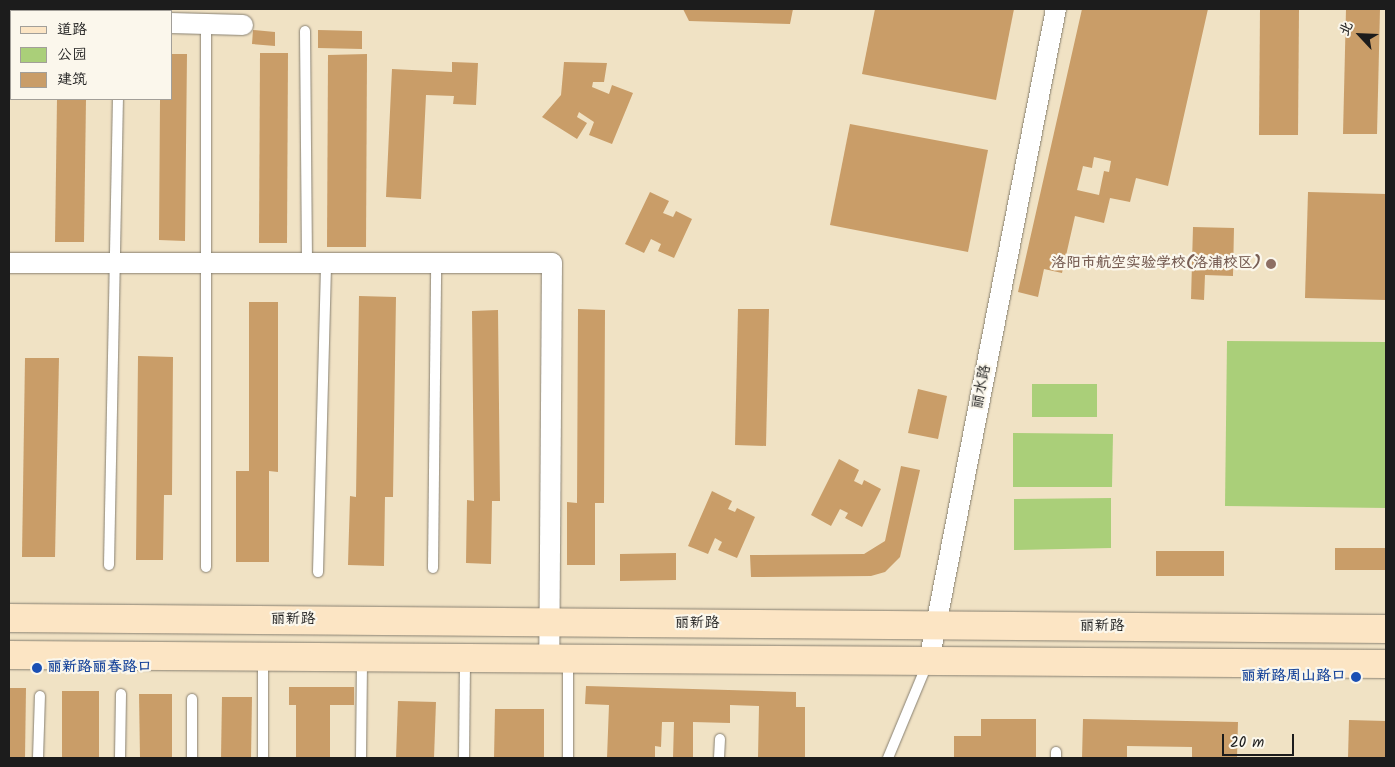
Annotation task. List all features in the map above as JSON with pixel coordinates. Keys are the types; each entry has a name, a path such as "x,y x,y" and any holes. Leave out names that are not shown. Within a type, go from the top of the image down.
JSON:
{"main road":[{"name":"丽新路","path":"9,618 1386,629"},
{"path":"9,655 1386,664"}],"street":[{"name":"丽水路","path":"929,662 1056,9"},
{"path":"172,24 243,25"},
{"path":"9,262 552,263 549,622 558,659"}],"lane":[{"path":"206,24 206,567"},
{"path":"305,31 317,263 318,572"},
{"path":"109,565 118,100"},
{"path":"433,568 436,263"},
{"path":"263,657 263,758"},
{"path":"361,758 362,657"},
{"path":"464,758 466,658"},
{"path":"558,659 568,758"},
{"name":"丽水路","path":"888,758 929,662"},
{"path":"120,758 121,694"},
{"path":"38,758 40,696"},
{"path":"192,699 192,758"},
{"path":"719,758 720,739"}],"green space":[{"path":"1227,341 1386,342 1386,508 1225,506"},
{"path":"1032,384 1097,384 1097,417 1032,417"},
{"path":"1013,433 1113,434 1112,487 1013,487"},
{"path":"1111,498 1111,548 1014,550 1014,499"}],"building":[{"path":"683,9 793,9 790,24 689,21"},
{"path":"875,9 1014,9 996,100 862,74"},
{"path":"1082,9 1208,9 1168,186 1136,178 1130,202 1110,198 1104,223 1075,216 1062,273 1044,269 1038,297 1018,292","holes":["1094,157 1111,161 1109,172 1104,171 1099,195 1077,190 1083,166 1092,168"]},
{"path":"1260,9 1299,9 1298,135 1259,135"},
{"path":"1346,9 1380,9 1377,134 1343,134"},
{"path":"253,30 275,32 275,46 252,44"},
{"path":"318,30 362,31 362,49 318,48"},
{"path":"260,53 288,53 287,243 259,243"},
{"path":"172,54 187,54 185,241 159,240 160,100 172,100"},
{"path":"367,54 366,247 327,247 328,55"},
{"path":"452,62 478,63 476,105 453,104 454,96 426,95 421,199 386,197 392,69 452,72"},
{"path":"564,62 607,63 604,82 593,82 592,87 609,94 612,85 633,93 612,144 589,135 594,122 579,112 577,117 587,123 577,139 542,117 561,95"},
{"path":"57,100 86,100 84,242 55,242"},
{"path":"850,124 988,150 968,252 830,225"},
{"path":"650,192 669,201 663,213 673,217 676,211 692,219 674,258 658,251 661,244 651,239 644,253 625,244"},
{"path":"1308,192 1386,194 1386,300 1305,298"},
{"path":"1193,227 1234,228 1233,276 1205,275 1204,300 1191,299"},
{"path":"359,296 396,297 393,497 385,497 384,566 348,565 350,496 356,497"},
{"path":"249,302 278,302 278,472 269,471 269,562 236,562 236,471 249,471"},
{"path":"578,309 605,310 604,503 595,503 595,565 567,565 567,502 577,503"},
{"path":"738,309 769,309 766,446 735,445"},
{"path":"498,310 500,501 492,501 491,564 466,563 467,500 474,501 472,311"},
{"path":"138,356 173,357 172,495 164,495 163,560 136,560"},
{"path":"25,358 59,358 55,557 22,557"},
{"path":"918,389 947,396 938,439 908,433"},
{"path":"839,459 859,470 854,481 862,485 864,480 881,489 862,527 845,518 848,513 840,509 831,526 811,515"},
{"path":"901,466 920,470 900,557 885,572 871,576 751,577 750,555 864,554 885,541"},
{"path":"712,491 732,501 728,509 735,512 737,508 755,517 737,558 718,550 722,542 715,538 708,554 688,546"},
{"path":"1335,548 1386,548 1386,570 1335,570"},
{"path":"1156,551 1224,551 1224,576 1156,576"},
{"path":"676,553 676,580 620,581 620,554"},
{"path":"586,686 796,692 796,707 805,707 805,758 758,758 759,706 730,705 730,723 693,722 693,758 673,758 674,722 662,722 661,747 655,746 655,758 607,758 609,705 585,704"},
{"path":"289,687 354,687 354,705 330,705 330,758 296,758 296,705 289,705"},
{"path":"9,688 26,688 25,758 9,758"},
{"path":"62,691 99,691 99,758 62,758"},
{"path":"139,694 172,694 172,758 140,758"},
{"path":"222,697 252,697 251,758 221,758"},
{"path":"398,701 436,702 434,758 396,758"},
{"path":"495,709 544,709 544,758 494,758"},
{"path":"981,719 1036,719 1036,758 954,758 954,736 981,736"},
{"path":"1083,719 1238,722 1237,758 1192,758 1192,747 1127,746 1127,758 1082,758"},
{"path":"1349,720 1386,721 1386,758 1348,758"}],"place":[{"name":"洛阳市航空实验学校(洛浦校区)","path":"1271,264"},
{"name":"丽新路丽春路口","path":"37,668"},
{"name":"丽新路周山路口","path":"1356,677"}]}
